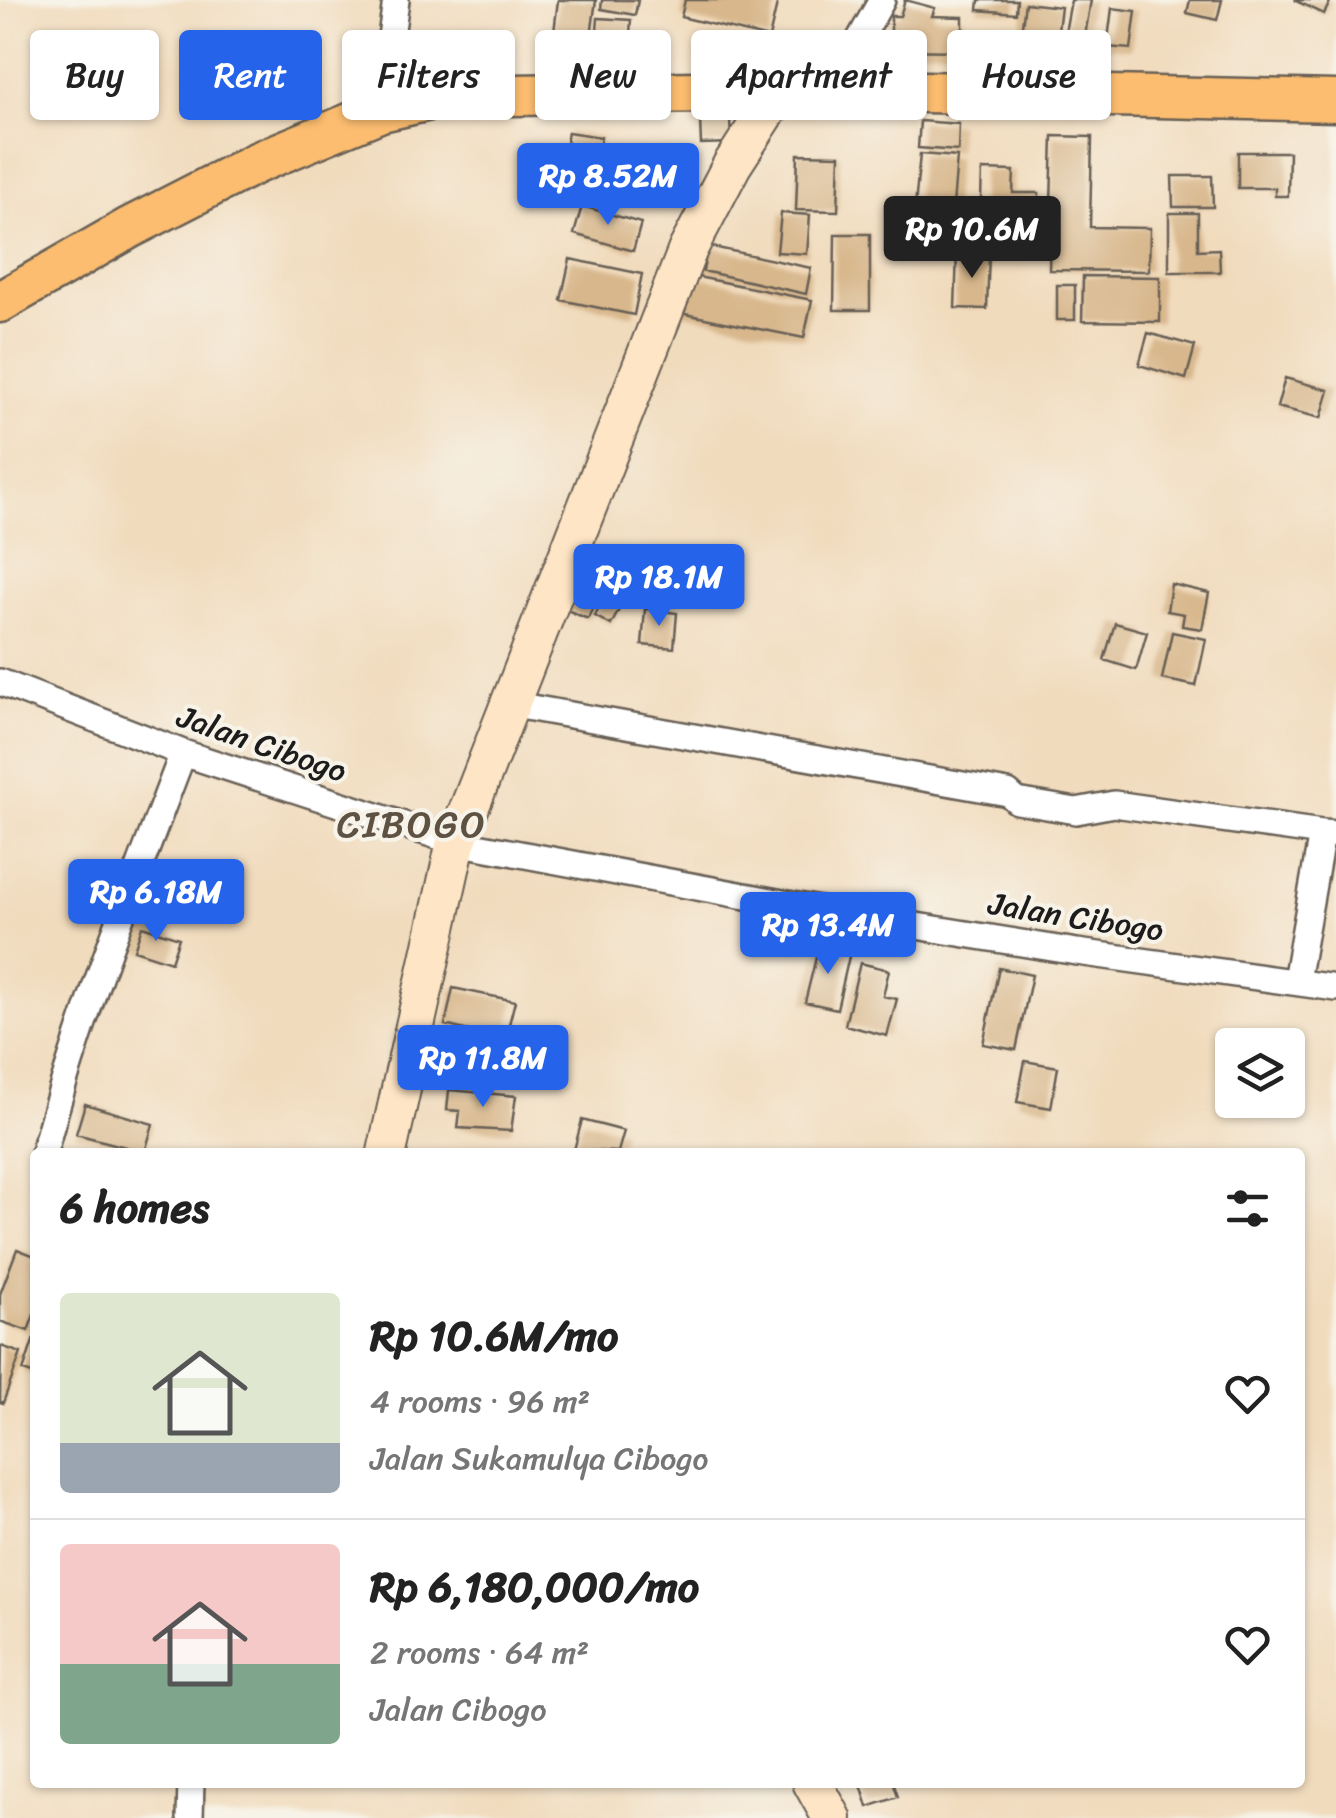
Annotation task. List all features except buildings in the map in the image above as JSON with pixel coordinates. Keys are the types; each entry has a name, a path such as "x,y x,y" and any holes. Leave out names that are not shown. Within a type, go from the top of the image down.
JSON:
{"main road":[{"path":"515,95 691,92"},
{"path":"927,92 1336,101"},
{"path":"0,302 129,228 256,163 359,120"},
{"path":"388,1148 456,842 688,249 732,164 761,120"},
{"path":"815,1788 832,1818"}],"street":[{"path":"392,30 396,0"},
{"path":"865,30 882,0"},
{"name":"Jalan Cibogo","path":"0,682 183,753 456,842 836,913 1336,988"},
{"path":"509,704 896,771 1076,811 1114,804 1329,834 1296,982"},
{"path":"45,1148 116,930 183,753"},
{"path":"190,1818 192,1788"}],"district":[{"name":"CIBOGO","path":"412,824"}]}
